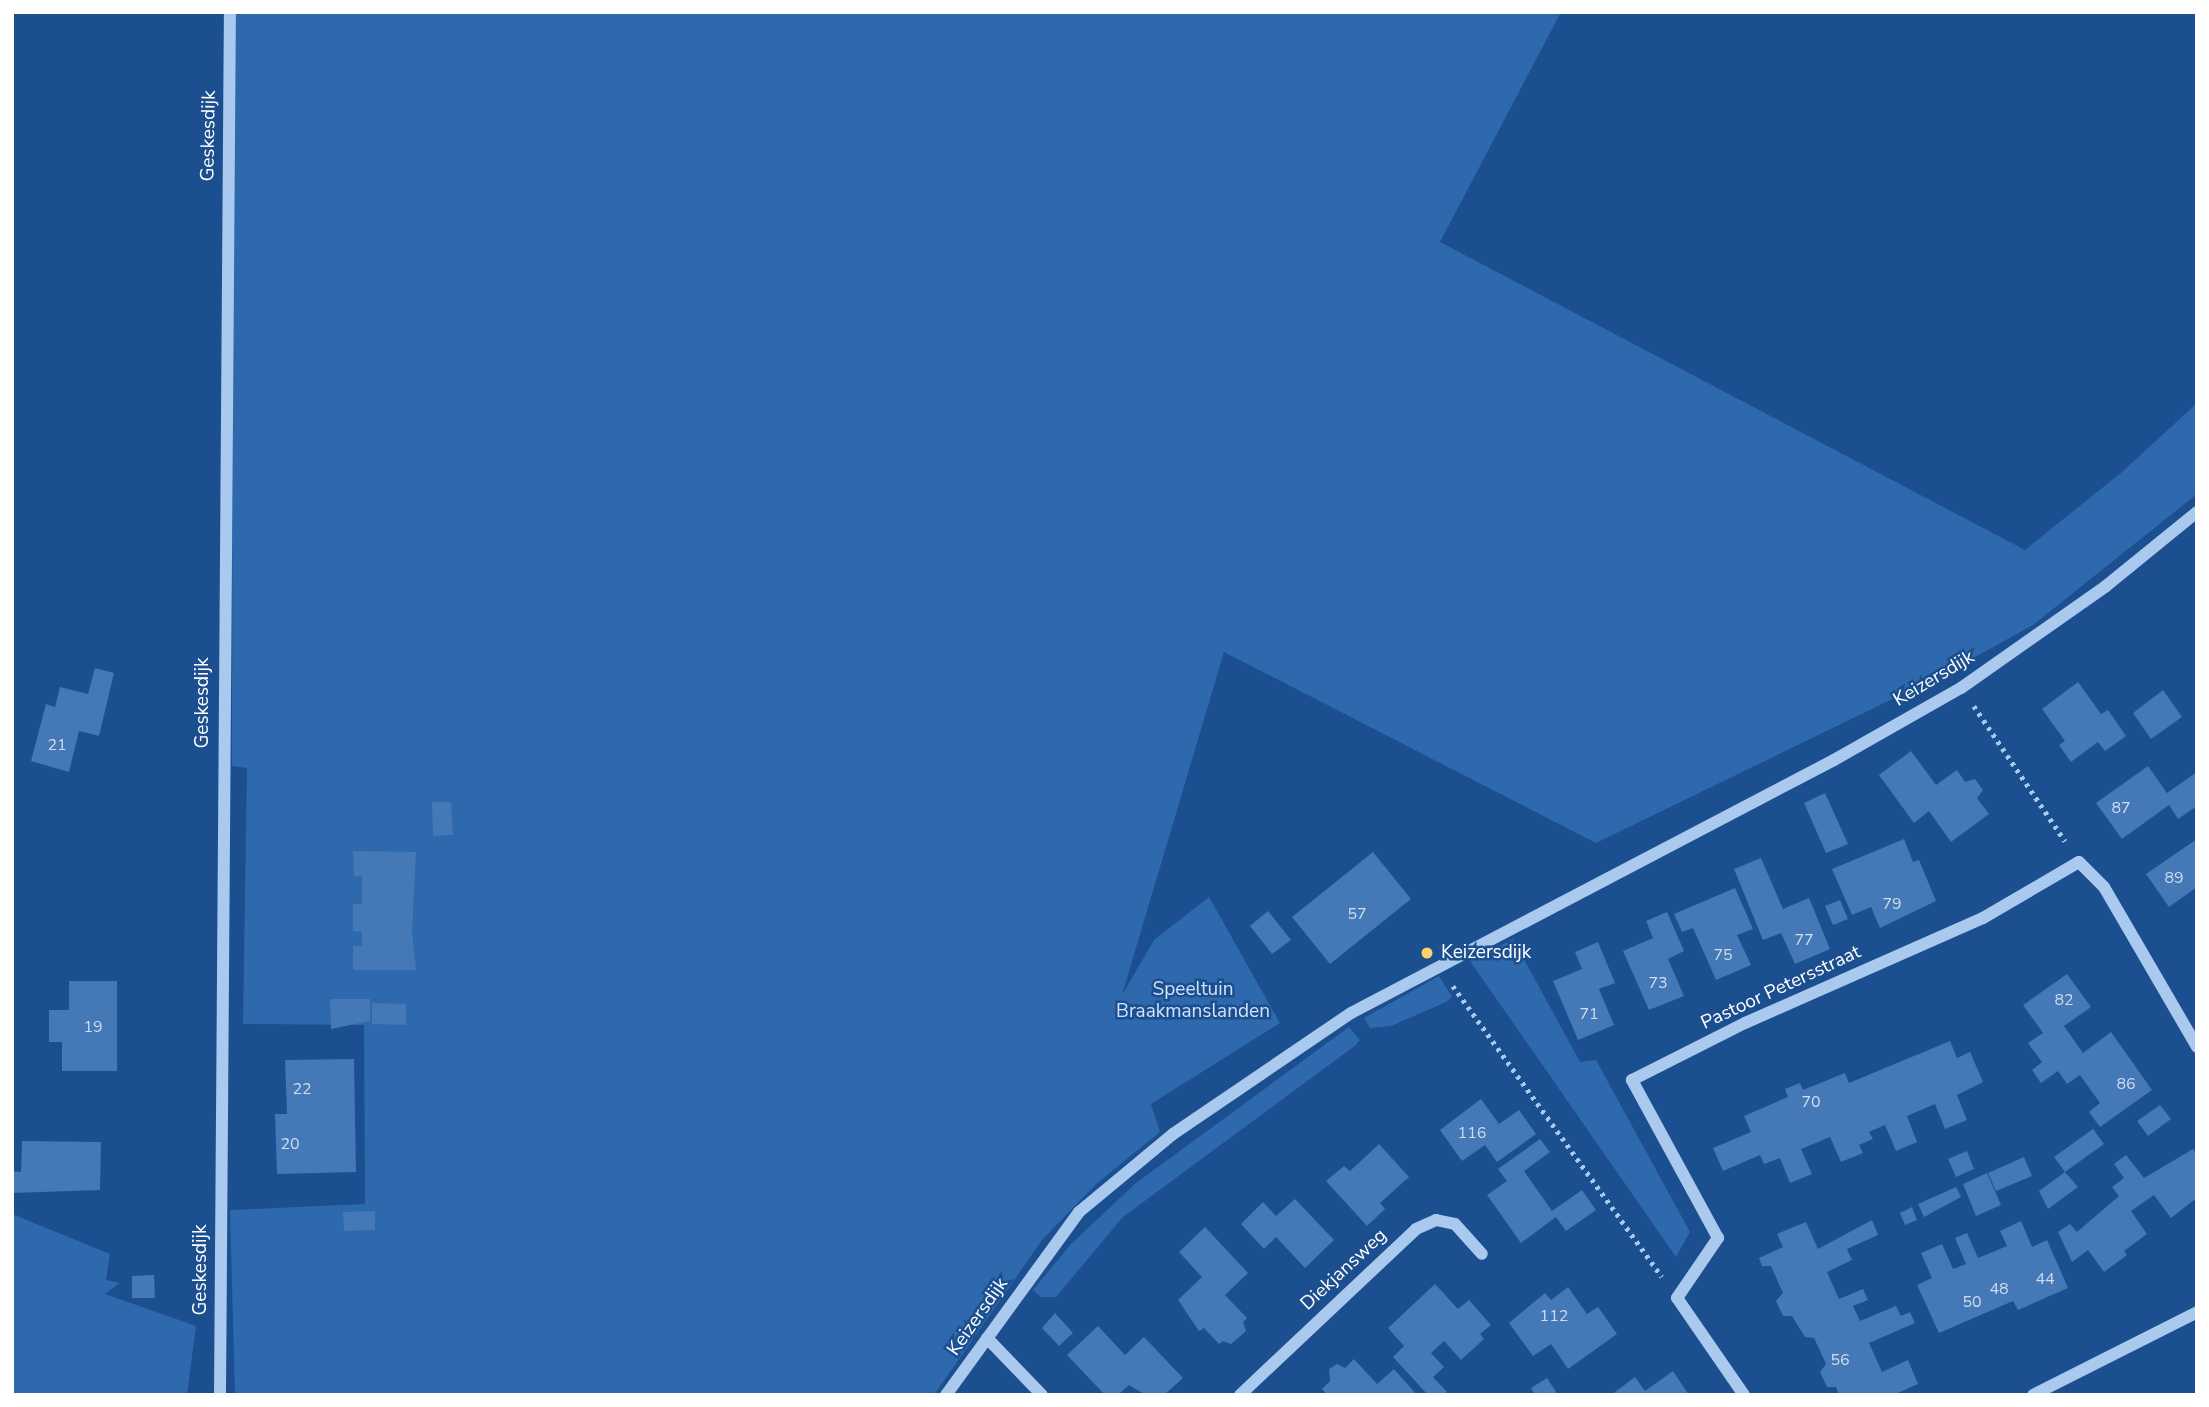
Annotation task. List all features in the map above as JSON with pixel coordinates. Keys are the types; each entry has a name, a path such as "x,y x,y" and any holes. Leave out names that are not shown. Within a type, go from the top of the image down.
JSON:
{"street":[{"name":"Geskesdijk","path":"220,1395 230,12"},
{"name":"Keizersdijk","path":"946,1395 1048,1250 1107,1186 1173,1134 1331,1025 1834,760 1961,688 2106,586 2197,512"},
{"path":"2080,862 2104,887 2197,1047"},
{"name":"Pastoor Petersstraat","path":"1677,1298 1718,1238 1632,1080 1745,1023 1983,918 2080,862"},
{"name":"Diekjansweg","path":"1240,1395 1416,1229 1436,1220 1455,1224 1482,1254"},
{"path":"1677,1298 1744,1395"},
{"path":"2033,1395 2197,1312"},
{"path":"987,1338 1042,1395"}],"path":[{"path":"1961,688 2080,862"},
{"path":"1461,999 1677,1298"}],"green space":[{"name":"Speeltuin Braakmanslanden","path":"233,12 1561,12 1440,242 2025,550 2122,472 2197,403 2197,494 2033,625 1946,673 1596,843 1224,652 1122,995 1154,940 1209,897 1280,1023 1151,1104 1160,1132 1096,1184 1042,1240 934,1395 235,1395 230,1210 365,1204 364,1025 243,1024 247,768 232,766"},
{"path":"1513,939 1580,1062 1596,1060 1690,1232 1676,1257 1470,961"},
{"path":"1439,976 1452,997 1446,1002 1391,1026 1370,1028 1364,1018"},
{"path":"1349,1027 1360,1040 1356,1045 1123,1217 1056,1297 1041,1297 1033,1290 1072,1243 1136,1183"},
{"path":"12,1214 110,1254 106,1280 120,1283 105,1294 196,1326 187,1395 12,1395"}],"building":[{"path":"95,668 114,673 99,736 79,731 69,772 31,761 46,704 55,707 60,687 88,694"},
{"path":"2078,682 2101,714 2108,710 2126,736 2105,751 2098,742 2071,762 2059,745 2065,741 2042,709"},
{"path":"2163,690 2182,717 2151,739 2133,713"},
{"path":"1911,751 1936,785 1957,770 1965,782 1975,779 1983,790 1977,798 1989,814 1951,842 1929,811 1914,823 1879,775"},
{"path":"2148,766 2167,793 2197,772 2197,806 2178,819 2169,805 2122,839 2096,803"},
{"path":"1825,793 1848,844 1826,853 1804,803"},
{"path":"432,802 451,802 453,835 433,836"},
{"path":"1904,839 1913,862 1919,860 1936,901 1880,928 1871,907 1852,915 1832,869"},
{"path":"2197,839 2197,887 2169,907 2146,874"},
{"path":"353,851 416,852 412,932 416,970 353,970 353,946 362,946 362,932 353,931 353,904 362,904 362,876 354,876"},
{"path":"1373,852 1411,899 1330,964 1292,917"},
{"path":"1761,858 1783,909 1809,898 1830,949 1795,964 1781,933 1763,940 1734,869"},
{"path":"1735,888 1753,929 1737,935 1751,965 1716,980 1693,928 1682,932 1674,914"},
{"path":"1840,900 1848,919 1833,925 1825,906"},
{"path":"1268,911 1291,940 1272,954 1250,926"},
{"path":"1667,912 1684,951 1668,959 1684,996 1649,1010 1623,951 1653,938 1646,921"},
{"path":"1598,942 1615,983 1599,989 1614,1025 1578,1040 1553,981 1582,969 1575,952"},
{"path":"2067,974 2091,1007 2064,1026 2083,1053 2111,1032 2152,1090 2100,1127 2089,1112 2100,1103 2080,1075 2067,1084 2058,1071 2041,1083 2032,1070 2042,1062 2028,1043 2043,1033 2023,1005"},
{"path":"69,981 117,981 117,1071 62,1071 62,1042 49,1042 49,1010 69,1010"},
{"path":"330,999 370,999 370,1021 331,1029"},
{"path":"372,1003 406,1004 406,1025 372,1024"},
{"path":"1950,1041 1957,1058 1970,1052 1983,1082 1957,1095 1967,1120 1945,1129 1935,1104 1907,1116 1917,1142 1896,1151 1885,1125 1869,1132 1873,1139 1859,1145 1863,1153 1841,1162 1830,1137 1801,1149 1812,1174 1790,1183 1780,1158 1764,1164 1760,1155 1723,1171 1713,1148 1751,1132 1744,1116 1788,1097 1785,1089 1800,1083 1803,1090 1845,1073 1849,1083"},
{"path":"354,1059 356,1172 277,1174 275,1114 287,1114 285,1060"},
{"path":"1481,1099 1499,1124 1519,1110 1536,1134 1497,1162 1485,1145 1462,1161 1440,1130"},
{"path":"2160,1105 2171,1119 2148,1136 2137,1121"},
{"path":"2093,1129 2104,1144 2065,1172 2054,1157"},
{"path":"1540,1139 1550,1152 1524,1171 1552,1211 1582,1190 1596,1210 1566,1231 1556,1217 1521,1243 1487,1195 1507,1181 1498,1169"},
{"path":"22,1141 101,1142 100,1190 12,1193 12,1171 21,1172"},
{"path":"1379,1144 1409,1177 1380,1203 1385,1209 1367,1226 1326,1181 1344,1166 1350,1171"},
{"path":"2193,1149 2197,1155 2197,1204 2194,1200 2171,1218 2154,1195 2131,1211 2147,1234 2124,1251 2127,1255 2104,1272 2088,1250 2072,1262 2058,1232 2070,1224 2077,1232 2119,1196 2112,1187 2124,1178 2114,1164 2126,1155 2144,1178"},
{"path":"1967,1151 1974,1169 1956,1177 1948,1159"},
{"path":"2024,1157 2032,1176 1996,1191 1988,1173"},
{"path":"2065,1172 2078,1187 2048,1209 2039,1191"},
{"path":"1987,1173 2001,1205 1976,1216 1963,1184"},
{"path":"1956,1187 1961,1197 1924,1217 1918,1204"},
{"path":"1295,1199 1334,1240 1305,1268 1276,1237 1264,1249 1241,1224 1263,1202 1276,1216"},
{"path":"1912,1207 1917,1220 1905,1225 1900,1213"},
{"path":"375,1211 375,1230 344,1231 343,1212"},
{"path":"1872,1220 1878,1235 1847,1249 1852,1260 1827,1272 1839,1299 1863,1289 1868,1300 1853,1306 1860,1321 1896,1306 1901,1316 1910,1312 1915,1323 1869,1343 1882,1372 1908,1360 1918,1384 1893,1395 1839,1395 1836,1387 1827,1387 1820,1372 1826,1364 1814,1338 1805,1337 1792,1316 1783,1316 1776,1301 1783,1293 1771,1266 1762,1266 1759,1258 1783,1247 1777,1234 1806,1222 1818,1249"},
{"path":"2021,1221 2032,1247 2047,1240 2068,1288 2018,1310 2013,1301 1939,1333 1917,1285 1932,1278 1921,1253 1942,1244 1953,1269 1966,1264 1955,1238 1967,1233 1978,1258 2007,1246 2000,1231"},
{"path":"1205,1227 1248,1273 1225,1295 1247,1318 1243,1322 1246,1331 1231,1344 1223,1341 1219,1344 1204,1328 1199,1331 1178,1300 1202,1277 1179,1252"},
{"path":"154,1275 155,1298 132,1298 132,1276"},
{"path":"1435,1284 1458,1309 1469,1300 1491,1325 1480,1334 1484,1339 1461,1360 1444,1341 1431,1353 1444,1367 1433,1377 1447,1392 1443,1395 1428,1395 1393,1357 1404,1346 1388,1328"},
{"path":"1568,1287 1587,1314 1598,1307 1617,1334 1568,1369 1551,1344 1533,1356 1509,1323 1545,1293 1551,1300"},
{"path":"1055,1313 1073,1333 1059,1346 1042,1328"},
{"path":"1098,1326 1125,1355 1144,1337 1183,1378 1164,1395 1146,1395 1129,1385 1118,1395 1105,1395 1067,1355"},
{"path":"1354,1359 1377,1384 1394,1369 1417,1395 1327,1395 1322,1389 1330,1381 1329,1369 1337,1364 1345,1368"},
{"path":"1673,1371 1689,1395 1611,1395 1635,1377 1645,1391"},
{"path":"1547,1378 1558,1395 1535,1395 1531,1388"}],"place":[{"name":"Keizersdijk","path":"1427,953"}]}
